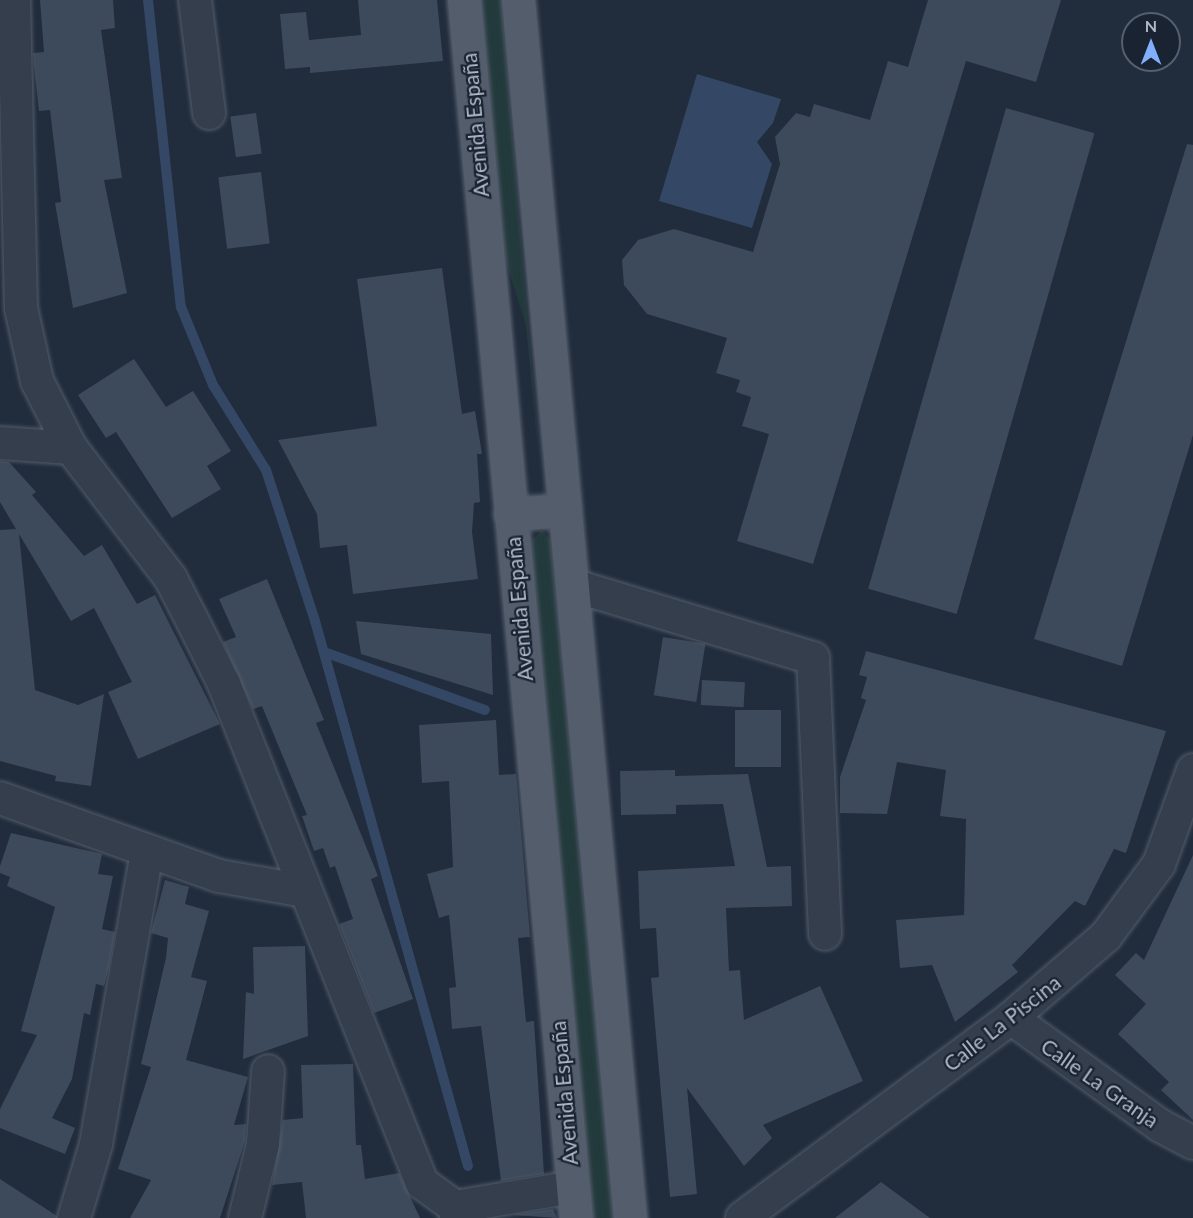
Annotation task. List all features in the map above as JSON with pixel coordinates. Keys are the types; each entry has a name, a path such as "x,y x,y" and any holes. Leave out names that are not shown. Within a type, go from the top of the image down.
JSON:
{"main road":[{"name":"Avenida España","path":"464,0 575,1203"},
{"path":"518,0 630,1218"},
{"path":"510,514 565,510"}],"street":[{"path":"14,0 21,308 38,381 71,448 171,579 224,684 422,1183 455,1212 575,1203"},
{"path":"200,0 195,0 208,113"},
{"path":"0,443 71,448"},
{"path":"572,585 813,658 825,934"},
{"name":"Calle La Piscina","path":"742,1218 1011,1018 1106,936 1133,903 1159,864 1193,770"},
{"path":"0,798 219,876 305,891"},
{"path":"74,1218 96,1144 147,851"},
{"name":"Calle La Granja","path":"1011,1018 1161,1126 1193,1143"},
{"path":"244,1218 263,1144 268,1071"}],"green space":[{"path":"481,0 501,0 541,482 526,326 503,252"},
{"path":"542,530 550,539 613,1218 593,1218 531,541"}],"water":[{"path":"697,74 781,99 773,123 757,142 772,164 752,228 659,201"}],"building":[{"path":"40,0 113,0 115,28 101,30 122,178 104,180 127,293 73,308 55,203 61,202 50,110 39,111 34,66 33,53 44,52"},
{"path":"358,0 437,0 443,61 310,73 310,67 285,69 280,14 306,12 309,40 361,35"},
{"path":"928,0 1061,0 1036,82 966,61 813,564 737,541 769,434 742,426 751,397 736,392 740,380 716,373 727,338 647,314 624,285 622,260 638,240 674,229 753,252 780,164 775,137 796,113 810,117 814,104 870,120 888,61 908,67"},
{"path":"1006,108 1094,133 957,614 868,589"},
{"path":"256,113 262,154 236,157 230,117"},
{"path":"1187,144 1193,145 1193,435 1122,666 1034,639"},
{"path":"261,172 270,243 227,249 218,177"},
{"path":"442,268 462,414 475,411 482,454 477,454 480,502 474,503 472,532 478,579 353,594 347,545 320,548 317,514 278,440 377,426 357,279"},
{"path":"134,359 166,407 193,391 231,451 207,466 221,489 172,518 116,432 106,438 78,395"},
{"path":"0,461 9,462 36,492 32,495 84,556 102,545 137,604 155,595 220,724 138,759 108,692 132,682 94,608 71,621 19,534 35,690 78,705 104,694 91,786 55,781 56,776 0,761 0,530 16,529 0,502"},
{"path":"267,579 324,720 316,723 378,876 371,879 413,999 374,1013 339,924 353,919 335,866 330,868 323,848 314,851 302,816 307,815 262,706 253,709 223,642 236,637 219,599"},
{"path":"356,621 491,634 493,695 361,654"},
{"path":"663,637 705,644 696,702 654,695"},
{"path":"866,651 1166,731 1126,853 1114,849 1085,906 1075,901 1012,965 1018,972 955,1022 932,965 900,968 896,920 964,915 966,819 940,816 946,770 897,762 887,814 840,813 840,777 866,700 861,698 867,677 859,675"},
{"path":"702,680 745,682 744,707 701,705"},
{"path":"735,710 781,710 781,767 735,767"},
{"path":"496,720 499,775 516,774 530,937 518,938 526,1022 534,1021 544,1174 501,1181 481,1026 452,1029 449,988 456,987 449,915 439,918 427,874 453,867 449,781 422,783 419,725"},
{"path":"675,770 675,776 748,774 767,867 791,866 792,906 726,908 729,971 740,970 744,1020 820,986 863,1081 763,1125 772,1138 744,1166 687,1088 697,1194 670,1197 651,978 659,977 656,928 640,929 638,871 735,866 723,804 676,805 676,814 621,815 620,771"},
{"path":"11,833 102,854 98,874 113,876 102,929 115,932 109,967 104,986 96,984 90,1015 84,1013 72,1079 52,1118 75,1128 65,1154 0,1128 0,1109 37,1035 21,1031 55,907 7,886 10,877 0,873 0,866"},
{"path":"1193,855 1193,1120 1161,1090 1169,1082 1118,1034 1146,1004 1115,975 1136,953 1144,960"},
{"path":"165,880 189,887 185,904 209,911 191,977 207,981 186,1060 248,1077 234,1125 246,1124 245,1141 220,1218 130,1218 151,1180 118,1169 151,1067 141,1064 166,958 168,938 151,933"},
{"path":"305,946 308,1036 243,1059 246,992 254,994 253,947"},
{"path":"353,1064 356,1145 361,1145 365,1179 399,1173 420,1218 306,1218 302,1182 272,1185 283,1120 303,1118 301,1065"},
{"path":"0,1179 57,1216 57,1218 0,1218"},
{"path":"881,1182 930,1218 835,1218"},
{"path":"553,1209 557,1218 513,1215"}],"waterway":[{"path":"148,0 181,307 213,385 266,470 315,621 468,1166"},
{"path":"324,652 485,710"}]}
